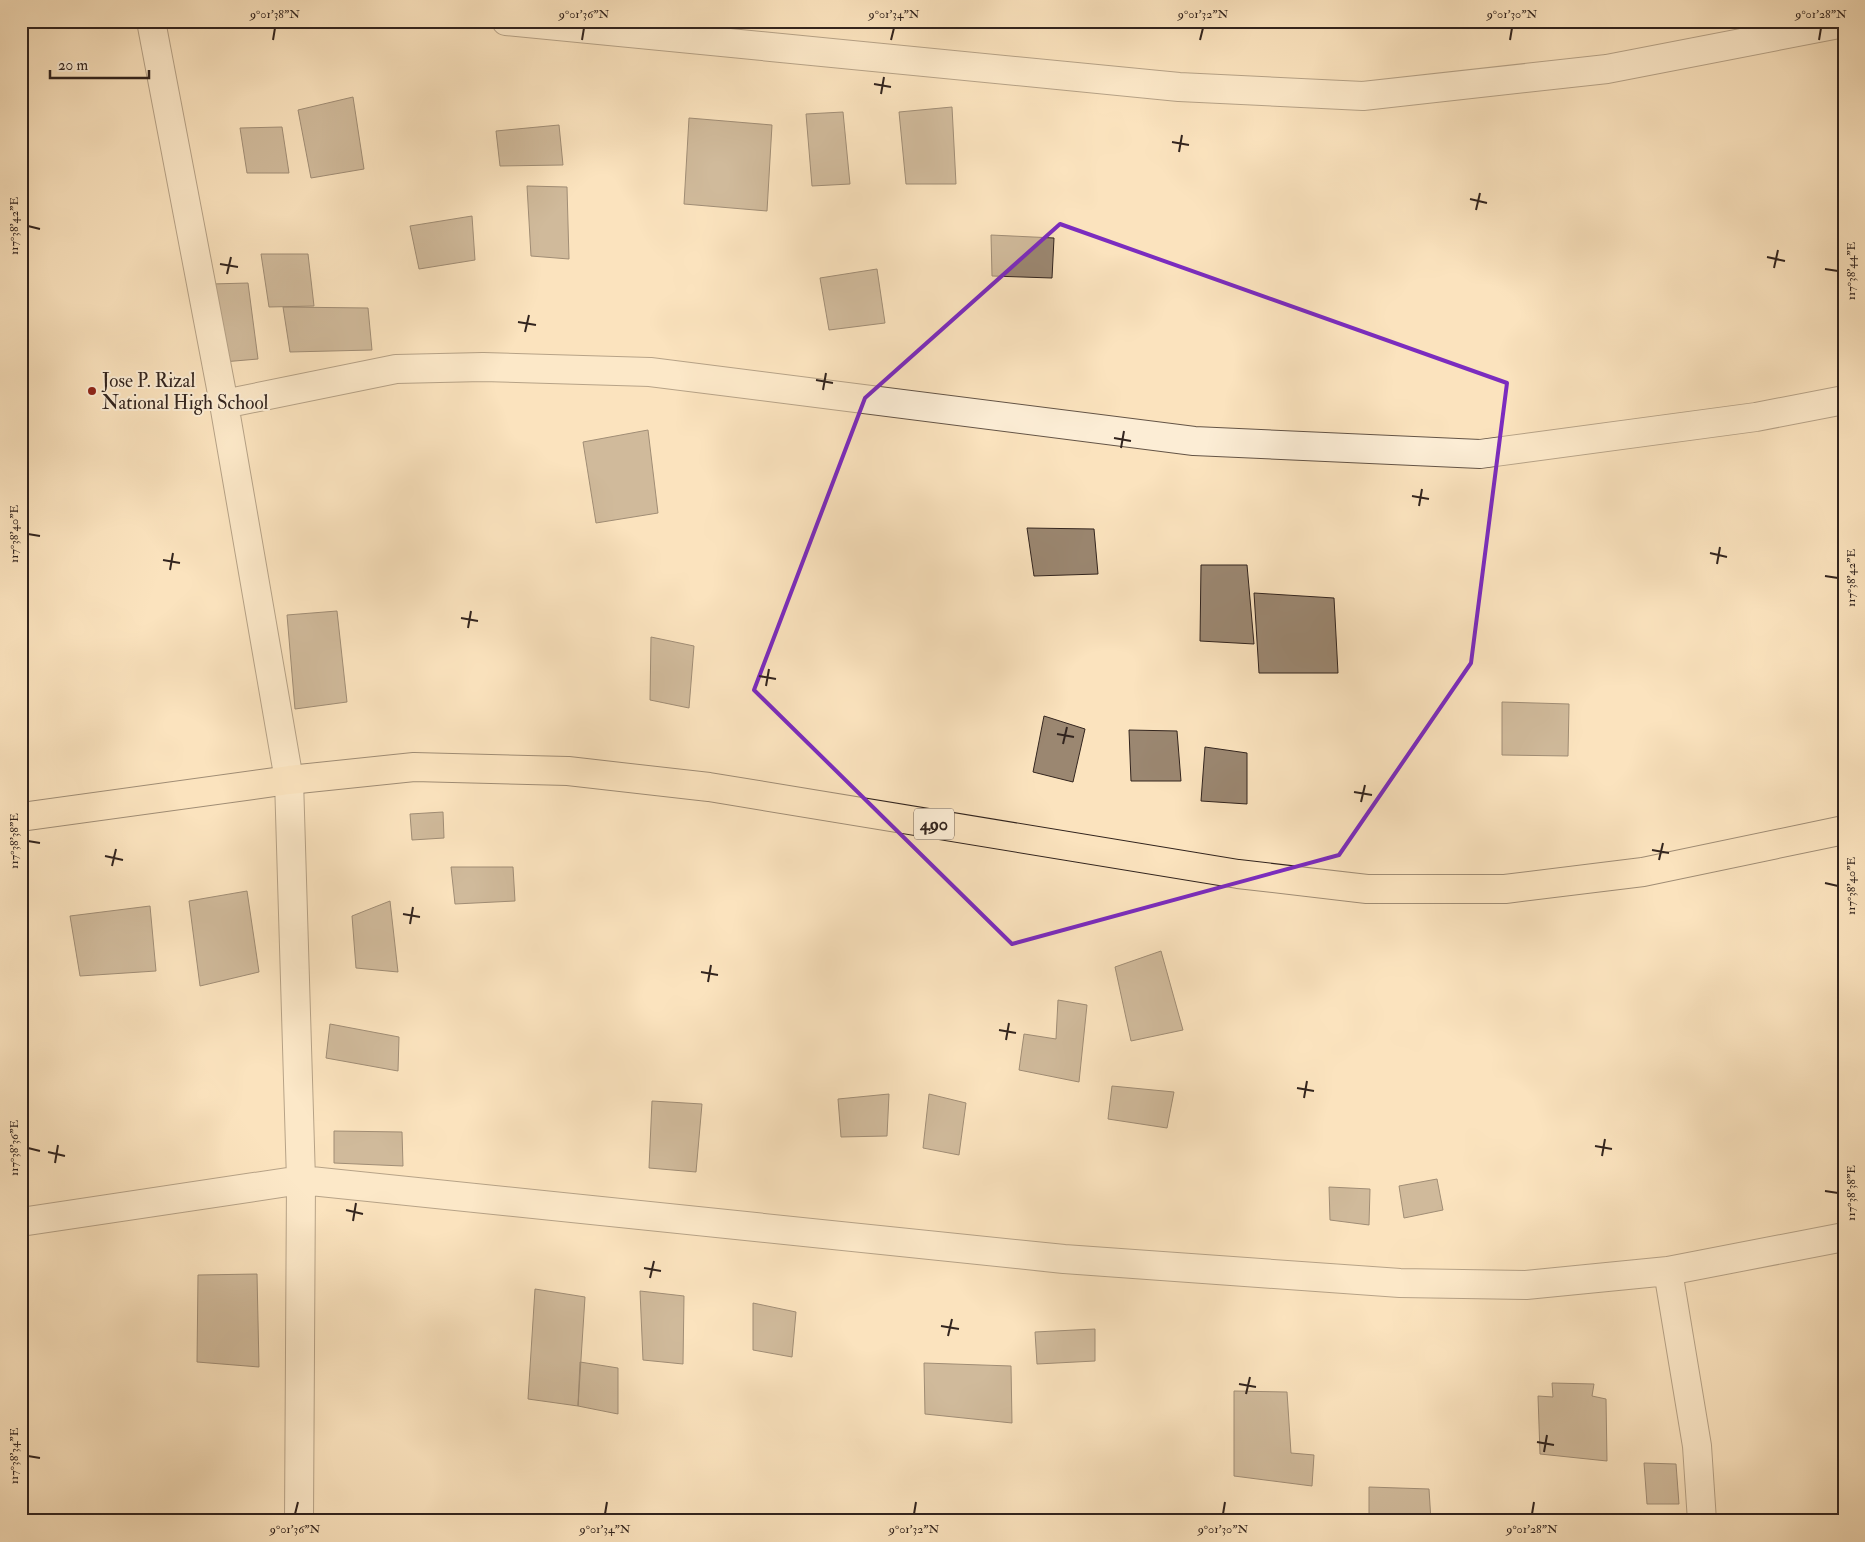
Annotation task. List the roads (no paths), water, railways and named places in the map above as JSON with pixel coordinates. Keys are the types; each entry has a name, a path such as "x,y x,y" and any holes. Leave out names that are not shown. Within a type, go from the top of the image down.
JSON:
{"main road":[{"name":"490","path":"21,817 289,780 414,767 568,771 709,787 1228,872 1367,890 1505,889 1633,874 1844,830"}],"street":[{"path":"151,21 224,404 289,780 301,1180 299,1521"},
{"path":"506,21 1179,87 1363,96 1607,69 1844,23"},
{"path":"224,404 396,369 483,367 650,372 1194,441 1480,454 1756,417 1844,400"},
{"path":"21,1222 301,1180 1064,1259 1400,1283 1526,1286 1668,1271 1844,1237"},
{"path":"1668,1271 1697,1446 1702,1521"}],"place":[{"name":"Jose P. Rizal National High School","path":"92,391"}]}
